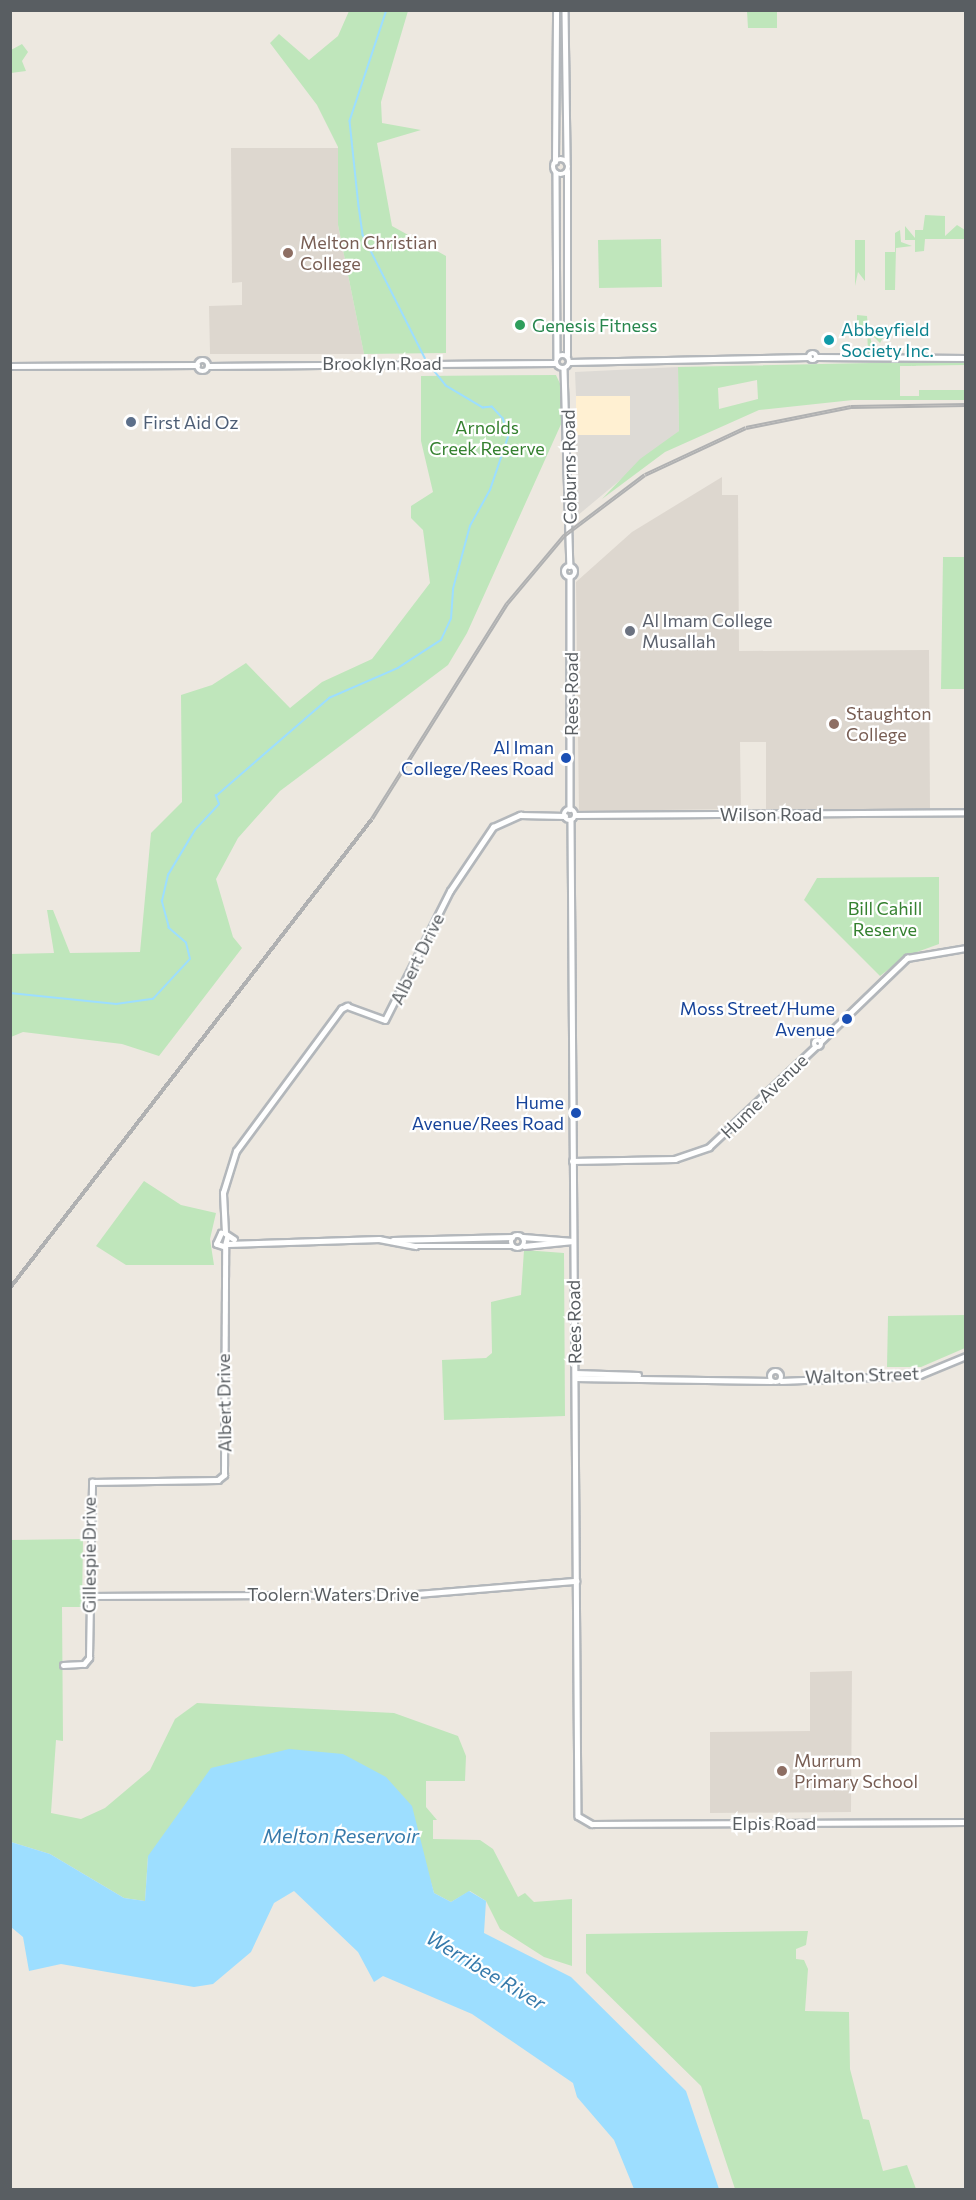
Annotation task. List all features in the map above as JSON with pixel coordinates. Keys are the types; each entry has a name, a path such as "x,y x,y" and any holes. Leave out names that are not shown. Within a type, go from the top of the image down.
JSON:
{"street":[{"path":"556,10 557,357 555,363 564,369 570,362 809,357 966,358"},
{"path":"565,10 567,356 570,362"},
{"path":"555,162 567,162"},
{"path":"556,173 567,171"},
{"path":"557,357 567,356"},
{"path":"10,366 197,365 203,372 209,366 202,359 197,365"},
{"name":"Brooklyn Road","path":"209,366 555,363"},
{"name":"Coburns Road","path":"564,369 570,566 576,572 570,578"},
{"name":"Rees Road","path":"570,578 570,809"},
{"path":"570,809 576,815 571,821 565,816 570,809"},
{"name":"Wilson Road","path":"576,815 966,812"},
{"name":"Albert Drive","path":"222,1478 222,1257 218,1246 218,1234 222,1224 226,1178 245,1136 344,1007 386,1020 450,891 486,835 510,818 565,816"},
{"name":"Rees Road","path":"571,821 576,1805 582,1821"},
{"name":"Hume Avenue","path":"572,1161 675,1159 709,1147 815,1047 821,1047 821,1041 907,958 966,948"},
{"name":"Albert Drive","path":"222,1224 227,1235 227,1245 222,1257"},
{"path":"218,1234 235,1239 390,1240 523,1237 573,1241"},
{"path":"512,1237 512,1246"},
{"path":"523,1237 524,1246"},
{"path":"218,1246 227,1245 235,1239"},
{"path":"390,1240 512,1246 573,1241"},
{"name":"Walton Street","path":"771,1381 792,1377 920,1375 966,1356"},
{"path":"575,1375 759,1377 780,1372 780,1380"},
{"name":"Walton Street","path":"780,1372 792,1377"},
{"path":"759,1377 771,1381 770,1374"},
{"name":"Gillespie Drive","path":"63,1665 88,1661 92,1482 222,1478"},
{"name":"Toolern Waters Drive","path":"89,1596 417,1594 576,1581"},
{"name":"Elpis Road","path":"582,1821 966,1822"}],"shaded area":[{"name":"Melton Christian College","path":"231,148 338,148 338,225 364,354 210,354 209,306 242,305 242,282 232,283"},
{"path":"678,367 679,431 577,516 576,435 630,435 630,396 576,396 575,372"},
{"path":"630,395 630,435 576,435 576,396"},
{"path":"722,477 722,495 738,495 739,651 929,650 930,809 766,810 766,742 740,742 741,809 579,811 576,582 632,532"},
{"name":"Murrum Primary School","path":"852,1671 851,1812 710,1813 710,1732 810,1731 810,1672"}],"green space":[{"path":"349,11 408,11 381,102 382,123 421,130 377,143 392,226 446,256 446,353 364,354 338,225 338,147 317,105 270,43 279,34 309,60 338,36"},
{"path":"747,11 777,11 777,28 748,28"},
{"path":"22,44 28,52 22,61 26,71 11,73 11,50"},
{"path":"925,215 945,216 945,236 957,225 965,230 965,239 925,239 924,251 915,252 915,240 905,240 905,226 915,238 915,230 923,230"},
{"path":"900,230 901,242 912,246 896,248 895,290 885,290 885,252 895,252 895,233"},
{"path":"661,239 662,287 599,288 598,240"},
{"path":"855,240 865,240 865,281 858,272 855,286"},
{"path":"857,315 867,316 868,327 888,329 880,343 869,332 874,353 868,353 867,327 857,327"},
{"path":"965,361 965,365 900,366 900,396 919,396 919,390 965,390 965,400 853,400 759,410 665,452 602,499 640,459 679,431 678,367","holes":["757,380 758,399 719,409 718,388"]},
{"name":"Arnolds Creek Reserve","path":"556,375 562,388 562,422 467,633 448,665 280,791 238,838 216,879 233,937 242,948 159,1056 122,1044 23,1032 11,1037 11,954 54,953 47,910 53,910 70,953 140,952 151,833 182,802 181,695 212,685 246,663 290,708 322,682 372,659 430,583 423,530 411,518 411,506 433,492 421,441 421,376"},
{"path":"943,557 965,557 965,689 941,689"},
{"name":"Bill Cahill Reserve","path":"939,877 939,944 906,956 880,976 804,900 817,878"},
{"path":"144,1181 181,1205 216,1213 210,1239 214,1265 126,1265 96,1246"},
{"path":"524,1250 564,1253 565,1416 444,1420 442,1360 486,1358 492,1353 491,1302 521,1295"},
{"path":"965,1315 965,1348 921,1367 887,1367 888,1316"},
{"path":"83,1539 82,1607 62,1607 63,1741 56,1740 51,1813 81,1819 105,1808 150,1770 175,1719 197,1703 394,1713 458,1736 466,1756 465,1781 426,1781 426,1807 437,1820 433,1820 433,1839 480,1840 493,1849 518,1897 525,1893 534,1902 572,1899 572,1966 544,1957 500,1929 486,1901 470,1891 451,1902 434,1893 427,1869 148,1856 145,1901 124,1898 50,1854 11,1842 10,1540"},
{"path":"808,1931 806,1945 796,1949 796,1959 804,1960 808,1969 805,2011 849,2012 850,2069 863,2119 869,2120 883,2171 907,2165 916,2189 735,2189 701,2086 586,1973 586,1934"}],"water":[{"name":"Melton Reservoir","path":"289,1749 343,1754 386,1777 412,1806 434,1893 451,1902 469,1891 486,1901 484,1933 571,1977 686,2091 719,2189 634,2189 614,2140 577,2097 573,2083 472,2014 383,1976 374,1982 358,1952 294,1891 274,1903 251,1952 213,1984 194,1987 61,1964 29,1971 23,1937 11,1927 11,1842 50,1854 124,1898 145,1901 148,1856 211,1768"}],"waterway":[{"path":"387,10 350,121 359,206 363,235 425,358"},
{"path":"10,993 116,1004 153,999 190,959 186,943 169,928 162,901 168,875 195,830 219,804 216,796 329,698 398,668 441,640 451,619 453,589 470,526 490,490 508,437 503,419 492,407 483,408 446,386 432,369"}],"railway":[{"path":"10,1288 372,819 507,604 564,536 645,475 746,428 851,407 966,405"}],"place":[{"name":"Melton Christian College","path":"288,253"},
{"name":"Genesis Fitness","path":"520,325"},
{"name":"Abbeyfield Society Inc.","path":"829,340"},
{"name":"First Aid Oz","path":"131,422"},
{"name":"Al Imam College Musallah","path":"630,631"},
{"name":"Staughton College","path":"834,724"},
{"name":"Al Iman College/Rees Road","path":"566,758"},
{"name":"Moss Street/Hume Avenue","path":"847,1019"},
{"name":"Hume Avenue/Rees Road","path":"576,1113"},
{"name":"Murrum Primary School","path":"782,1771"}],"water label":[{"name":"Werribee River","path":"486,1970"}]}
